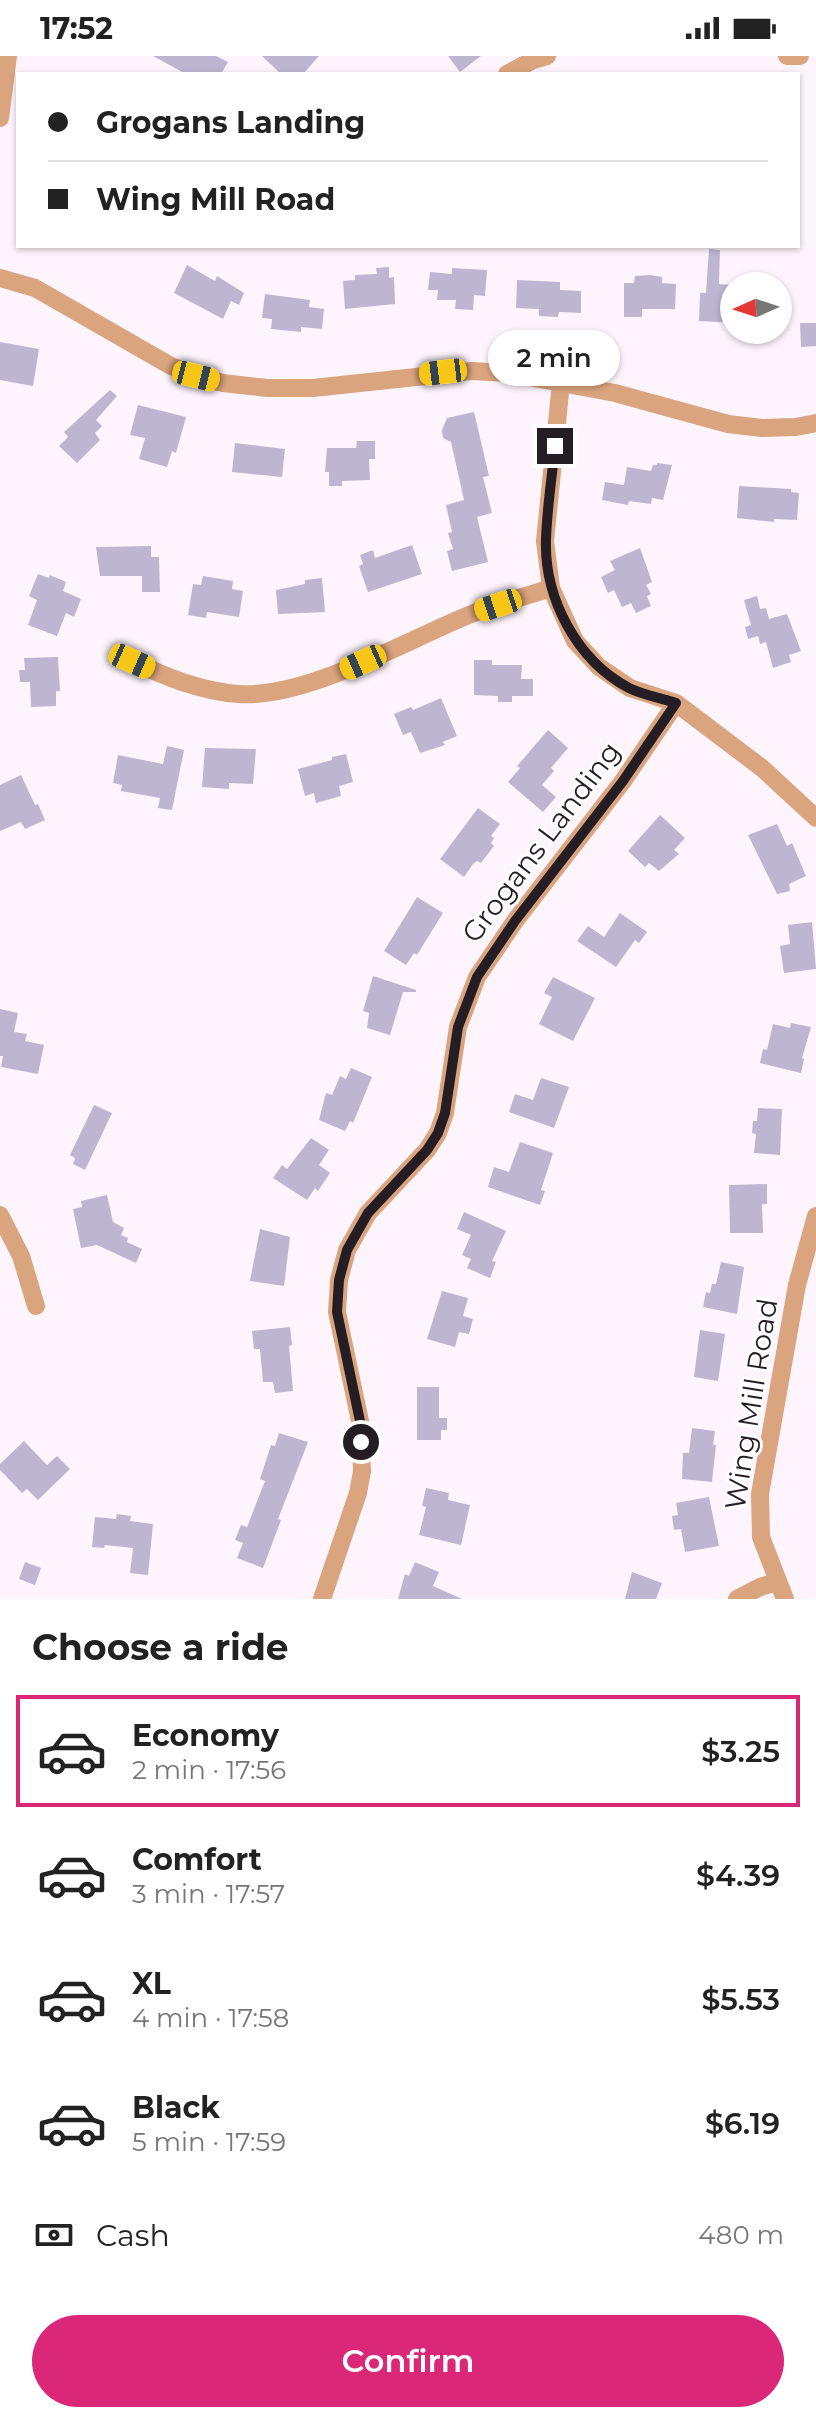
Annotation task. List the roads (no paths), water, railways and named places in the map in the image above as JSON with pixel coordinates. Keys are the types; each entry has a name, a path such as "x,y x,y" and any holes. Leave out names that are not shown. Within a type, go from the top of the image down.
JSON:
{"street":[{"path":"0,118 8,56"},
{"path":"515,72 533,60 547,56"},
{"path":"787,56 800,56"},
{"path":"0,278 35,288 171,366 223,383 267,388 313,388 472,371 507,373 615,393 728,424 762,428 816,423"},
{"path":"561,383 545,541 551,588 575,641 599,667 630,688 676,703 762,768 816,818"},
{"path":"132,661 167,677 203,688 238,694 268,693 336,674 472,613 551,588"},
{"name":"Grogans Landing","path":"322,1599 358,1493 362,1471 360,1421 337,1312 339,1280 347,1250 368,1213 427,1150 438,1133 445,1113 458,1027 477,977 515,921 623,781 676,703"},
{"path":"0,1215 21,1256 36,1306"},
{"name":"Wing Mill Road","path":"781,1591 761,1537 760,1494 797,1285 816,1216"},
{"path":"737,1599 760,1587 781,1591"}]}
